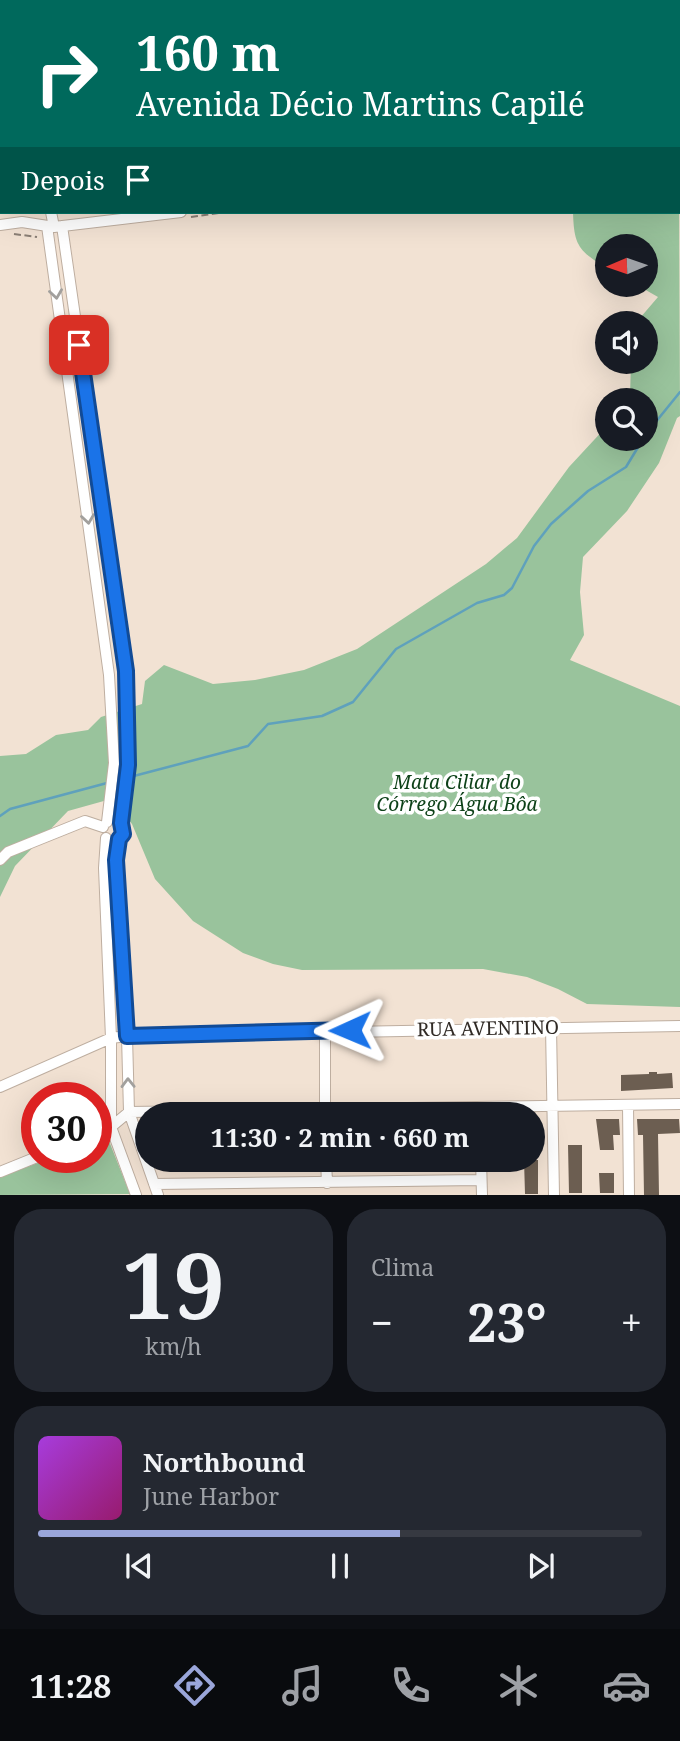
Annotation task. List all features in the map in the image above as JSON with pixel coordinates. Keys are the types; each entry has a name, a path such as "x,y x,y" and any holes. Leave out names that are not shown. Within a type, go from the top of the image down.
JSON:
{"street":[{"path":"51,214 126,671 127,772 121,823 123,828 116,860 129,1112 156,1189 327,1182 481,1181"},
{"path":"0,225 22,222 54,226 163,214"},
{"path":"54,226 109,675 114,763 105,829 104,868 111,1082"},
{"path":"105,829 115,820 121,823"},
{"path":"0,860 8,852 85,821 105,829 113,841 119,839"},
{"name":"RUA AVENTINO","path":"0,1087 111,1038 127,1036 680,1026"},
{"path":"551,1027 554,1195"},
{"path":"325,1031 325,1102"},
{"path":"545,1107 680,1104"},
{"path":"628,1105 629,1195"},
{"path":"112,1126 129,1112 135,1112"},
{"path":"112,1130 136,1195"},
{"path":"0,1172 21,1163"},
{"path":"327,1172 327,1182"},
{"path":"481,1172 482,1195"}],"green space":[{"name":"Mata Ciliar do Córrego Água Bôa","path":"573,214 679,214 680,416 659,463 627,511 583,557 580,592 584,635 570,660 680,706 680,1007 587,1004 527,977 483,969 302,970 273,964 243,953 193,921 155,879 132,824 111,799 68,811 15,866 0,897 0,756 26,754 56,735 88,730 101,717 142,704 145,681 164,665 213,684 255,680 304,670 357,649 486,564 517,538 569,467 595,439 595,451 658,451 658,388 630,388 631,374 658,374 658,311 646,311 658,298 658,234 595,234 595,261 584,252 577,240"},
{"path":"112,1149 130,1194 0,1195 0,1177 21,1169 21,1173 112,1173"}],"building":[{"path":"672,1073 673,1088 621,1091 621,1075"},
{"path":"596,1119 619,1119 620,1135 613,1135 614,1150 600,1150"},
{"path":"637,1119 679,1119 680,1133 658,1134 659,1195 644,1195 643,1135 638,1135"},
{"path":"568,1145 582,1145 582,1193 569,1193"},
{"path":"524,1172 538,1172 538,1194 525,1194"},
{"path":"599,1173 614,1173 614,1193 600,1193"}],"waterway":[{"path":"658,419 680,392"},
{"path":"130,777 248,746 268,724 322,716 353,702 396,649 477,603 504,595 512,588 534,546 551,524 588,491 626,467 636,451"},
{"path":"0,816 10,809 107,783"}],"route":[{"path":"79,345 126,671 128,765 121,823 123,834 119,839 116,860 127,1036 350,1030"}]}
